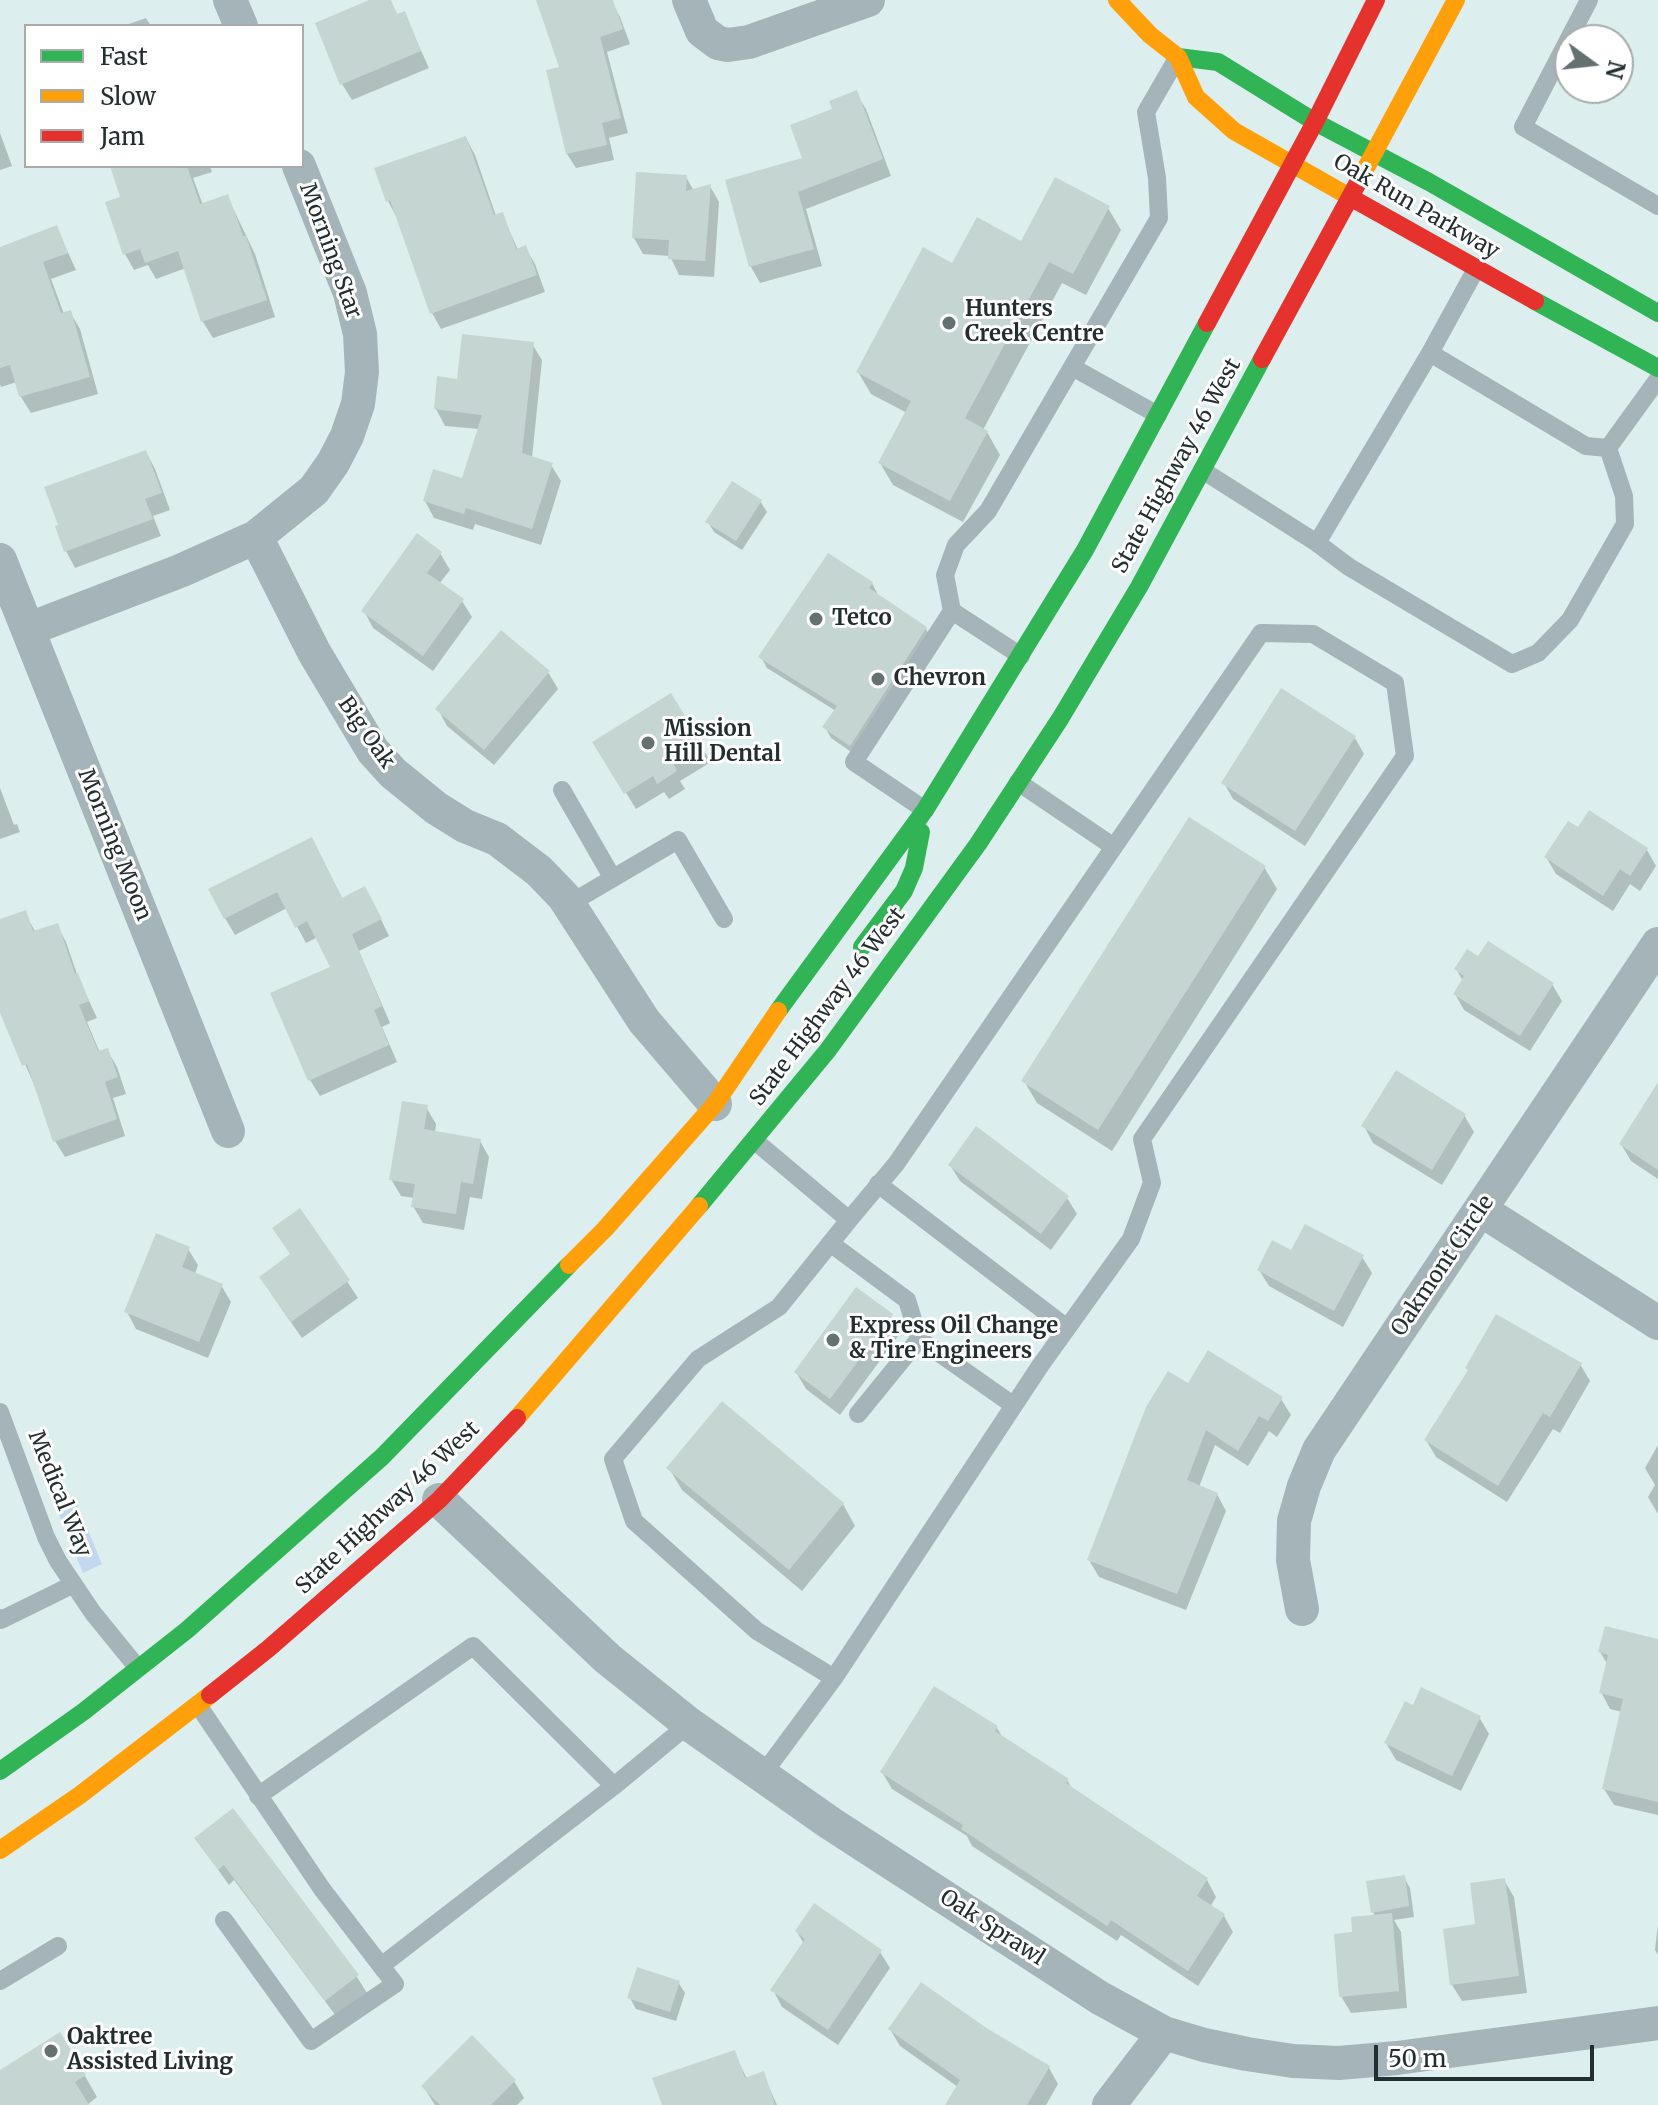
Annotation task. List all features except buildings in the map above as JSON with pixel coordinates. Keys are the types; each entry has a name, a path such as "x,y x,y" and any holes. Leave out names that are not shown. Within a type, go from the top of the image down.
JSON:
{"main road":[{"name":"Oak Run Parkway","path":"1117,0 1150,35 1178,57 1196,97 1234,131 1658,368"},
{"name":"State Highway 46 West","path":"0,1771 83,1712 187,1630 382,1457 722,1114 780,1008 925,810 1085,550 1315,122 1376,0"},
{"name":"State Highway 46 West","path":"0,1850 80,1795 198,1705 268,1649 439,1500 494,1445 755,1141 828,1050 904,949 1018,782 1139,587 1456,0"},
{"name":"Oak Run Parkway","path":"1178,57 1218,62 1315,122 1429,182 1658,313"},
{"path":"848,965 904,891 914,868 925,810"},
{"path":"751,1115 755,1141"},
{"path":"494,1445 503,1402"}],"street":[{"path":"230,0 240,24"},
{"path":"689,0 702,31 709,38 728,45 749,42 868,0"},
{"name":"Morning Star","path":"256,537 314,490 333,463 358,404 362,372 360,334 350,293 300,168"},
{"path":"29,629 180,571 256,537"},
{"name":"Big Oak","path":"256,537 314,652 373,751 393,773 436,808 465,826 497,839 539,871 569,904 644,1021 722,1114"},
{"name":"Morning Moon","path":"0,560 228,1131"},
{"name":"Oakmont Circle","path":"1302,1609 1293,1560 1294,1521 1319,1450 1658,944"},
{"path":"1481,1210 1658,1323"},
{"name":"Oak Sprawl","path":"439,1500 608,1659 689,1724 830,1823 1100,1998 1164,2033 1247,2054 1293,2061 1339,2063 1658,2023"},
{"path":"1109,2105 1164,2033"}],"lane":[{"path":"1589,0 1523,127 1658,206"},
{"path":"925,810 854,762 952,611 945,575 956,545 988,511 1159,218 1157,178 1146,112 1178,57"},
{"path":"1317,543 1476,269"},
{"path":"1430,353 1586,446 1608,448"},
{"path":"1072,367 1158,415"},
{"path":"1608,448 1658,379"},
{"path":"1202,470 1317,543 1349,567 1512,664 1538,653 1570,620 1625,524 1624,496 1608,448"},
{"path":"952,611 1021,656"},
{"path":"763,1774 834,1678 1013,1405 1131,1239 1152,1183 1142,1139 1405,756 1395,683 1313,634 1261,633 896,1164 779,1307 698,1359 613,1459 634,1521 757,1631 834,1678"},
{"path":"1018,782 1114,847"},
{"path":"562,790 612,877"},
{"path":"569,904 678,840 724,919"},
{"path":"755,1141 849,1220"},
{"path":"878,1184 1067,1328"},
{"path":"830,1243 907,1300 919,1339 1013,1405"},
{"path":"858,1414 919,1339"},
{"name":"Medical Way","path":"0,1412 46,1537 72,1585 137,1667"},
{"path":"0,1620 72,1585"},
{"path":"258,1796 473,1646 614,1786"},
{"path":"198,1705 322,1889 395,1984 311,2041 224,1920"},
{"path":"381,1966 614,1786 689,1724"},
{"path":"0,1981 58,1946"}],"water":[{"path":"74,1496 102,1564 83,1573 55,1505"}],"traffic: fast":[{"path":"1178,57 1218,62 1315,122 1429,182 1658,313"},
{"path":"1535,301 1658,368"},
{"path":"778,1011 925,810 1085,550 1207,323"},
{"path":"699,1206 828,1050 978,844 1060,719 1139,587 1262,359"},
{"path":"862,947 904,891 914,868 921,832"},
{"path":"0,1771 83,1712 187,1630 382,1457 569,1265"}],"traffic: slow":[{"path":"1117,0 1150,35 1178,57 1196,97 1234,131 1357,201"},
{"path":"1361,177 1456,0"},
{"path":"569,1265 605,1229 715,1104 778,1011"},
{"path":"517,1418 699,1206"},
{"path":"0,1850 80,1795 210,1695"}],"traffic: jam":[{"path":"1207,323 1315,122 1376,0"},
{"path":"1262,359 1361,177"},
{"path":"1357,201 1535,301"},
{"path":"210,1695 268,1649 439,1500 517,1418"}],"place":[{"name":"Hunters Creek Centre","path":"949,323"},
{"name":"Tetco","path":"816,619"},
{"name":"Chevron","path":"878,679"},
{"name":"Mission Hill Dental","path":"648,743"},
{"name":"Express Oil Change & Tire Engineers","path":"833,1340"},
{"name":"Oaktree Assisted Living","path":"51,2051"}]}
